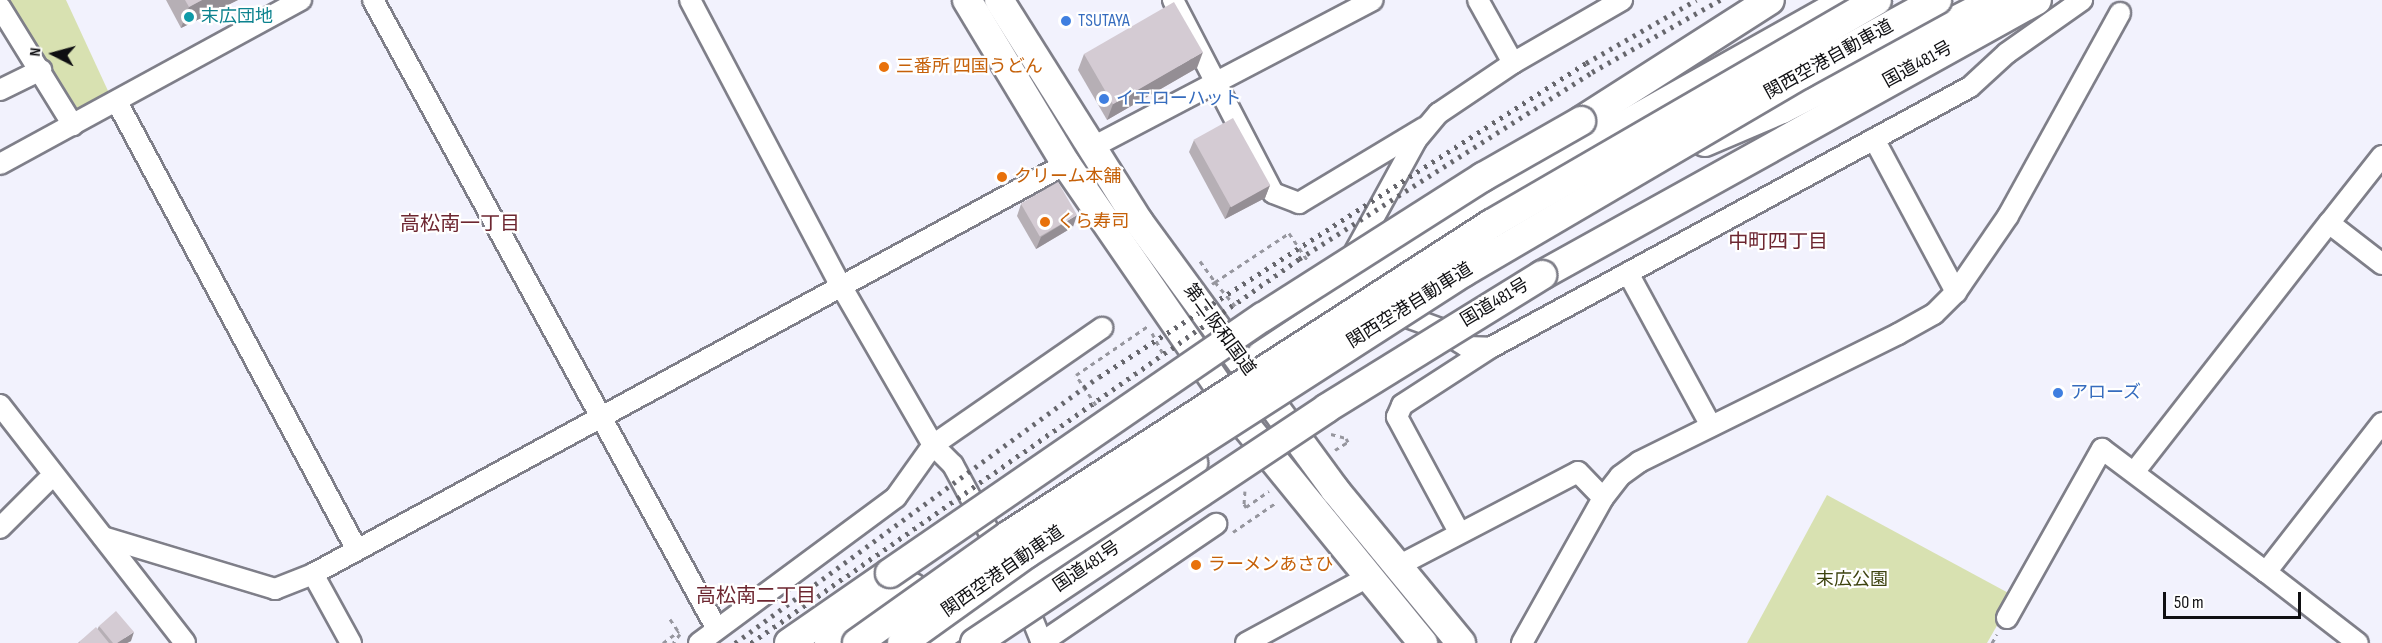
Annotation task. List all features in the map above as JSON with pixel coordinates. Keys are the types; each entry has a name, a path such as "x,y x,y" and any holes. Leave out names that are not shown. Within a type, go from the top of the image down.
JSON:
{"highway":[{"name":"第二阪和国道","path":"967,0 1066,164 1246,426 1366,578 1423,643"},
{"name":"第二阪和国道","path":"999,0 1138,222 1396,567 1461,643"},
{"path":"789,643 1263,317 1483,177 1581,121 1619,112 1847,0"},
{"name":"関西空港自動車道","path":"857,643 1009,535 1491,224 1877,0"},
{"name":"関西空港自動車道","path":"902,643 1026,554 1464,272 1802,74 1937,0"},
{"path":"930,643 1016,582 1497,258 1670,157 1954,0"},
{"path":"1670,157 1869,66 1996,0"},
{"name":"国道481号","path":"975,643 1327,408 1542,274 1612,232 2037,0"},
{"path":"829,643 1514,187 1619,112 1790,4"},
{"path":"1612,232 1869,66"}],"street":[{"path":"0,164 301,0"},
{"path":"373,0 717,630"},
{"path":"690,0 840,284 933,445 953,465 1035,617 1042,643 1216,524"},
{"path":"1173,0 1218,82 1273,193 1299,203 1431,123"},
{"path":"1091,148 1373,0"},
{"path":"1478,0 1513,63"},
{"path":"1319,317 1416,140 1439,113 1513,63 1622,0"},
{"path":"1459,532 1397,417 1402,405 1490,348 1970,87 2007,53 2082,0"},
{"path":"0,8 41,70 73,125"},
{"path":"1522,643 1603,498 1620,476 1639,462 1898,334 1934,314 1956,292 2008,216 2120,13"},
{"path":"0,90 41,70"},
{"path":"117,102 357,550"},
{"path":"1874,139 1956,292"},
{"path":"2135,471 2382,156"},
{"path":"103,537 275,589 313,574 601,414 1066,164"},
{"path":"2329,223 2382,264"},
{"path":"1628,273 1711,426"},
{"path":"1410,318 1437,328 1467,347 1490,348"},
{"path":"699,643 896,498 933,445 1102,328"},
{"path":"0,405 103,537 176,640"},
{"path":"2266,572 2382,423"},
{"path":"2007,618 2102,449 2135,471 2358,643"},
{"path":"1396,567 1459,532 1578,472 1603,498"},
{"path":"0,528 47,481"},
{"path":"313,574 351,643"},
{"path":"1246,643 1366,578"}],"path":[{"path":"1208,286 1289,233 1311,266"},
{"path":"1200,261 1241,312"},
{"path":"1107,400 1097,407 1076,375 1149,328 1144,321"},
{"path":"1328,454 1348,442 1346,438"},
{"path":"1244,504 1246,507 1272,488"},
{"path":"670,619 679,631 678,639 673,643"},
{"path":"663,643 679,631"}],"green space":[{"path":"9,0 66,0 109,93 79,111"},
{"name":"末広公園","path":"1827,495 2014,596 1987,643 1747,643"}],"building":[{"path":"185,0 202,0 189,7"},
{"path":"1174,2 1203,52 1113,104 1084,54"},
{"path":"1233,118 1270,185 1231,207 1194,140"},
{"path":"1058,182 1077,215 1040,236 1021,204"},
{"path":"116,611 134,632 117,643 113,643 99,626"},
{"path":"96,627 109,643 79,642"}],"railway":[{"path":"735,643 1099,377 1586,63 1696,0"},
{"path":"751,643 1299,259 1592,72 1720,0"}],"place":[{"name":"末広団地","path":"189,17"},
{"name":"TSUTAYA","path":"1066,21"},
{"name":"三番所 四国うどん","path":"884,67"},
{"name":"イエローハット","path":"1104,99"},
{"name":"クリーム本舗","path":"1002,177"},
{"name":"くら寿司","path":"1045,222"},
{"name":"アローズ","path":"2058,393"},
{"name":"ラーメンあさひ","path":"1196,565"}],"district":[{"name":"高松南一丁目","path":"460,224"},
{"name":"中町四丁目","path":"1778,242"},
{"name":"高松南二丁目","path":"756,596"}]}
